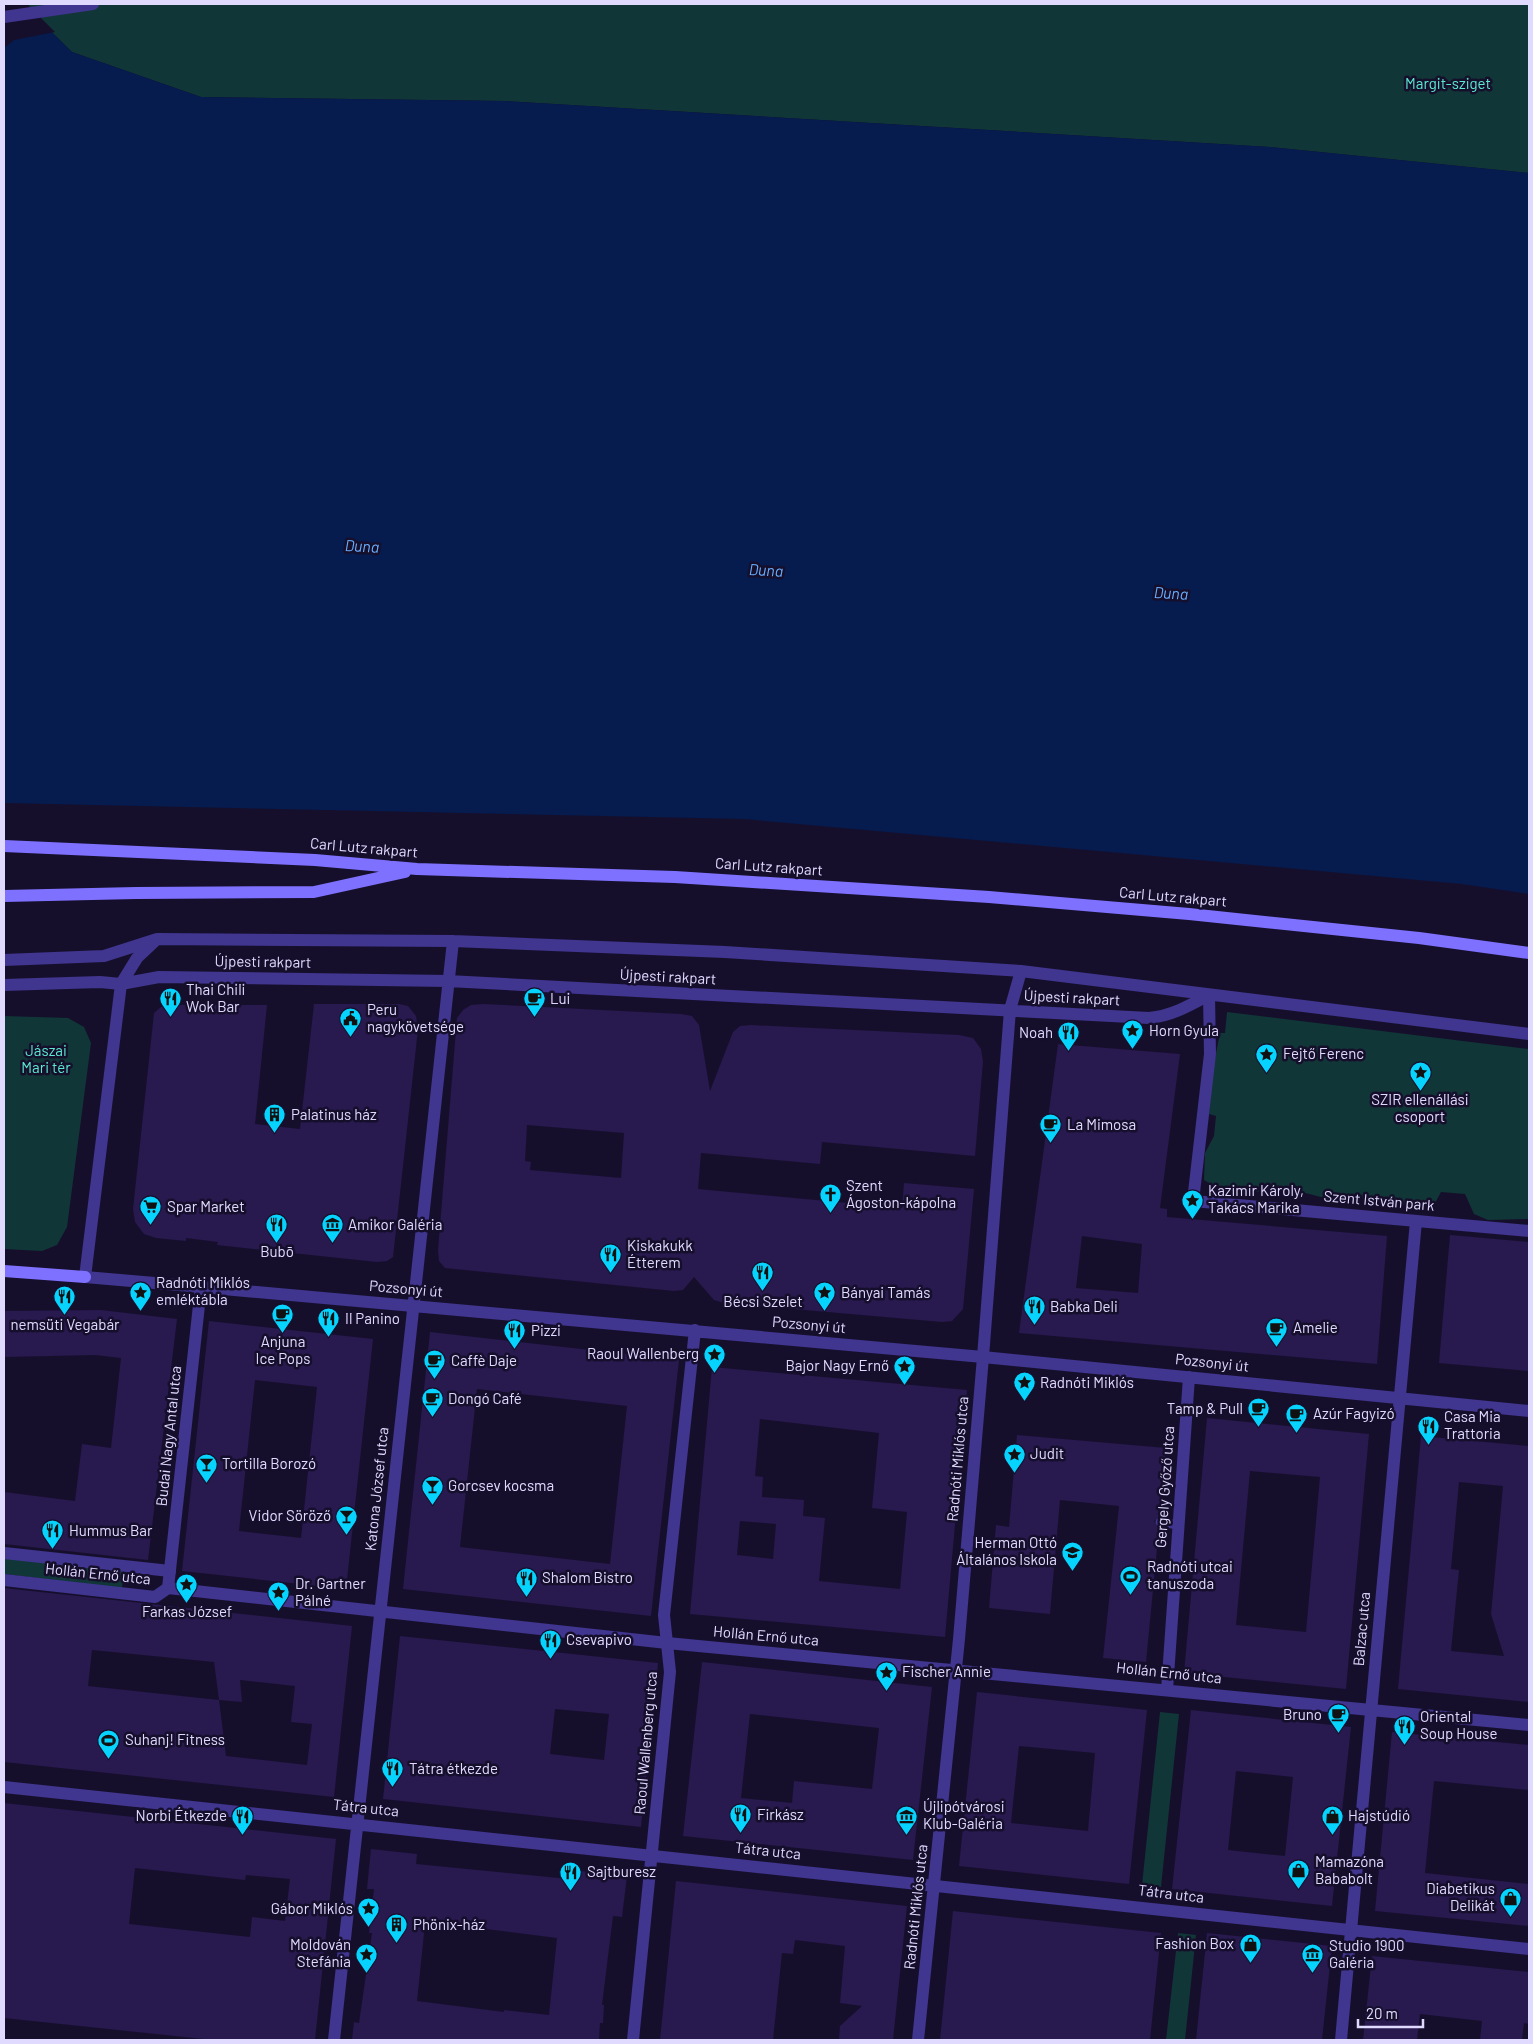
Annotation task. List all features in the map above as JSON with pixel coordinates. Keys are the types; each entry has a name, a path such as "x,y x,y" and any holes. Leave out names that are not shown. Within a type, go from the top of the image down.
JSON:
{"main road":[{"name":"Carl Lutz rakpart","path":"4,846 315,860 417,869 675,877 998,898 1189,914 1418,938 1529,953"},
{"path":"4,896 314,892 417,869"},
{"path":"4,1271 86,1277"}],"street":[{"path":"4,17 93,4"},
{"path":"4,960 104,956 157,939"},
{"path":"86,1277 121,984 137,958 157,939"},
{"name":"Újpesti rakpart","path":"157,939 453,941 725,952 1021,971 1209,996 1255,998 1529,1034"},
{"name":"Katona József utca","path":"334,2040 453,941"},
{"name":"Radnóti Miklós utca","path":"918,2040 956,1669 1010,1010 1021,971"},
{"name":"Újpesti rakpart","path":"121,984 159,977 448,981 1163,1017 1209,996"},
{"path":"4,985 100,982 121,984"},
{"name":"Szent István park","path":"1209,996 1210,1054 1193,1201 1529,1231"},
{"name":"Balzac utca","path":"1341,2040 1416,1221"},
{"name":"Pozsonyi út","path":"86,1277 694,1330 1529,1411"},
{"name":"Budai Nagy Antal utca","path":"168,1588 201,1287"},
{"name":"Raoul Wallenberg utca","path":"634,2040 670,1672 664,1615 694,1330"},
{"name":"Gergely Győző utca","path":"1167,1690 1189,1377"},
{"name":"Hollán Ernő utca","path":"4,1553 170,1571"},
{"name":"Hollán Ernő utca","path":"4,1580 155,1597 168,1588 667,1643 1529,1725"},
{"name":"Tátra utca","path":"4,1787 1529,1949"}],"lane":[{"path":"1160,1522 1178,1525"}],"green space":[{"name":"Margit-sziget","path":"27,4 1529,4 1529,173 1270,147 505,101 201,97 72,52 26,7"},
{"path":"1227,1012 1529,1049 1529,1219 1488,1220 1474,1214 1465,1194 1441,1192 1435,1203 1386,1206 1363,1198 1321,1197 1282,1187 1251,1193 1212,1185 1204,1180 1205,1153 1214,1136 1216,1116 1209,1114 1212,1074 1220,1033 1225,1033"},
{"name":"Jászai Mari tér","path":"4,1016 68,1018 84,1027 91,1043 67,1227 57,1245 42,1251 4,1249"},
{"path":"4,1558 124,1572 122,1588 4,1574"},
{"path":"1160,1712 1179,1714 1161,1887 1142,1885"},
{"path":"1178,1933 1196,1935 1185,2040 1166,2040"}],"water":[{"name":"Duna","path":"4,4 26,7 72,52 201,97 505,101 1270,147 1529,173 1529,894 1462,884 744,819 4,803"}],"pier":[{"path":"4,4 30,4 29,6 55,32 14,40 4,48"}],"building":[{"name":"Palatinus ház","path":"314,1004 399,1004 408,1006 416,1016 418,1029 393,1257 387,1261 377,1262 217,1245 218,1242 186,1238 186,1241 156,1238 144,1234 135,1222 133,1209 154,1013 161,1007 169,1005 267,1005 255,1124 300,1129"},
{"path":"483,1004 692,1016 699,1025 710,1091 733,1032 740,1026 959,1035 973,1038 981,1049 983,1062 975,1156 822,1142 820,1164 701,1153 698,1189 902,1208 904,1183 974,1189 963,1309 952,1321 942,1322 724,1303 714,1300 694,1277 683,1290 674,1291 445,1268 439,1261 438,1250 457,1018 463,1010 471,1005","holes":["527,1125 624,1133 621,1178 530,1170 531,1162 525,1161"]},
{"path":"1058,1044 1180,1054 1160,1208 1167,1209 1167,1217 1387,1236 1377,1364 1019,1333","holes":["1082,1236 1142,1244 1138,1293 1076,1288"]},
{"path":"1450,1235 1529,1242 1529,1371 1439,1363"},
{"path":"101,1310 177,1319 148,1560 4,1544 4,1492 75,1501 82,1444 111,1448 121,1358 95,1355 4,1357 4,1311"},
{"path":"209,1321 373,1339 346,1589 182,1571","holes":["255,1380 317,1387 301,1538 239,1531"]},
{"path":"430,1332 679,1360 651,1616 403,1589","holes":["477,1389 627,1406 610,1564 460,1547"]},
{"path":"712,1367 967,1390 945,1637 690,1614","holes":["760,1419 879,1433 872,1508 907,1512 900,1589 819,1581 825,1518 803,1516 804,1500 762,1497 763,1477 755,1476","740,1521 776,1524 773,1559 737,1555"]},
{"path":"1207,1418 1369,1434 1346,1689 1184,1673","holes":["1250,1471 1320,1477 1306,1632 1236,1625"]},
{"path":"1017,1435 1166,1448 1160,1516 1154,1521 1159,1528 1146,1662 1103,1658 1119,1506 1060,1500 1050,1614 989,1608 996,1525 1009,1527"},
{"path":"1421,1436 1529,1446 1529,1702 1398,1689","holes":["1459,1482 1503,1486 1491,1614 1504,1656 1451,1651 1459,1570 1451,1569"]},
{"path":"4,1588 352,1626 334,1797 4,1762","holes":["92,1650 214,1662 219,1700 88,1686","240,1680 295,1686 291,1722 312,1724 307,1765 226,1756 219,1700 242,1702"]},
{"path":"400,1636 658,1663 641,1827 383,1799","holes":["555,1709 609,1714 604,1760 550,1754"]},
{"path":"702,1662 932,1687 913,1860 683,1836","holes":["750,1714 879,1728 872,1789 794,1781 792,1803 741,1798"]},
{"path":"977,1692 1147,1710 1129,1884 959,1866","holes":["1019,1746 1095,1753 1088,1831 1011,1823"]},
{"path":"1191,1710 1351,1727 1332,1906 1172,1889","holes":["1236,1771 1293,1777 1285,1856 1228,1850"]},
{"path":"1392,1732 1529,1745 1529,1790 1434,1781 1425,1873 1529,1884 1529,1926 1375,1911"},
{"path":"4,1803 336,1839 315,2040 213,2040 4,2018","holes":["135,1868 245,1880 246,1875 290,1879 285,1921 252,1917 250,1937 129,1924"]},
{"name":"Phönix-ház","path":"371,1849 417,1854 416,1864 579,1880 580,1871 627,1876 622,1917 613,1916 602,2005 604,2005 603,2023 600,2023 599,2040 352,2040 354,2022 359,2023 372,1933 369,1933 374,1889 367,1889","holes":["425,1924 470,1927 557,1938 549,2015 504,2010 504,2012 417,2001"]},
{"path":"676,1881 907,1906 893,2040 839,2040 840,2026 862,2006 840,2003 845,1946 795,1940 793,1954 782,1953 773,2040 660,2040"},
{"path":"953,1911 1161,1933 1150,2040 940,2040"},
{"path":"1207,1933 1332,1946 1322,2040 1196,2040"},
{"path":"1372,1956 1529,1972 1529,2024 1524,2023 1522,2040 1480,2040 1482,2021 1420,2014 1417,2040 1363,2040"}],"place":[{"name":"Thai Chili Wok Bar","path":"170,1018"},
{"name":"Lui","path":"534,1018"},
{"name":"Peru nagykövetsége","path":"351,1038"},
{"name":"Horn Gyula","path":"1133,1050"},
{"name":"Noah","path":"1069,1052"},
{"name":"Fejtő Ferenc","path":"1267,1073"},
{"name":"SZIR ellenállási csoport","path":"1420,1091"},
{"name":"Palatinus ház","path":"275,1134"},
{"name":"La Mimosa","path":"1051,1144"},
{"name":"Szent Ágoston-kápolna","path":"830,1214"},
{"name":"Kazimir Károly, Takács Marika","path":"1192,1219"},
{"name":"Spar Market","path":"151,1226"},
{"name":"Bubō","path":"277,1243"},
{"name":"Amikor Galéria","path":"332,1244"},
{"name":"Kiskakukk Étterem","path":"611,1274"},
{"name":"Bécsi Szelet","path":"763,1292"},
{"name":"Radnóti Miklós emléktábla","path":"140,1311"},
{"name":"Bányai Tamás","path":"825,1312"},
{"name":"nemsüti Vegabár","path":"65,1316"},
{"name":"Babka Deli","path":"1034,1326"},
{"name":"Anjuna Ice Pops","path":"283,1333"},
{"name":"Il Panino","path":"329,1338"},
{"name":"Amelie","path":"1277,1347"},
{"name":"Pizzi","path":"515,1350"},
{"name":"Raoul Wallenberg","path":"715,1373"},
{"name":"Caffè Daje","path":"435,1380"},
{"name":"Bajor Nagy Ernő","path":"905,1385"},
{"name":"Radnóti Miklós","path":"1024,1402"},
{"name":"Dongó Café","path":"432,1418"},
{"name":"Tamp & Pull","path":"1259,1428"},
{"name":"Azúr Fagyizó","path":"1297,1433"},
{"name":"Casa Mia Trattoria","path":"1428,1445"},
{"name":"Judit","path":"1014,1473"},
{"name":"Tortilla Borozó","path":"206,1483"},
{"name":"Gorcsev kocsma","path":"432,1505"},
{"name":"Vidor Söröző","path":"347,1535"},
{"name":"Hummus Bar","path":"53,1550"},
{"name":"Herman Ottó Általános Iskola","path":"1073,1571"},
{"name":"Radnóti utcai tanuszoda","path":"1131,1595"},
{"name":"Shalom Bistro","path":"526,1597"},
{"name":"Farkas József","path":"187,1603"},
{"name":"Dr. Gartner Pálné","path":"279,1612"},
{"name":"Csevapivo","path":"550,1659"},
{"name":"Fischer Annie","path":"886,1691"},
{"name":"Bruno","path":"1338,1734"},
{"name":"Oriental Soup House","path":"1404,1745"},
{"name":"Suhanj! Fitness","path":"109,1759"},
{"name":"Tátra étkezde","path":"393,1788"},
{"name":"Firkász","path":"741,1834"},
{"name":"Norbi Étkezde","path":"243,1835"},
{"name":"Újlipótvárosi Klub-Galéria","path":"907,1835"},
{"name":"Hajstúdió","path":"1332,1835"},
{"name":"Mamazóna Bababolt","path":"1299,1890"},
{"name":"Sajtburesz","path":"571,1891"},
{"name":"Diabetikus Delikát","path":"1511,1917"},
{"name":"Gábor Miklós","path":"369,1928"},
{"name":"Phönix-ház","path":"397,1944"},
{"name":"Fashion Box","path":"1250,1963"},
{"name":"Moldován Stefánia","path":"367,1973"},
{"name":"Studio 1900 Galéria","path":"1313,1974"}]}
